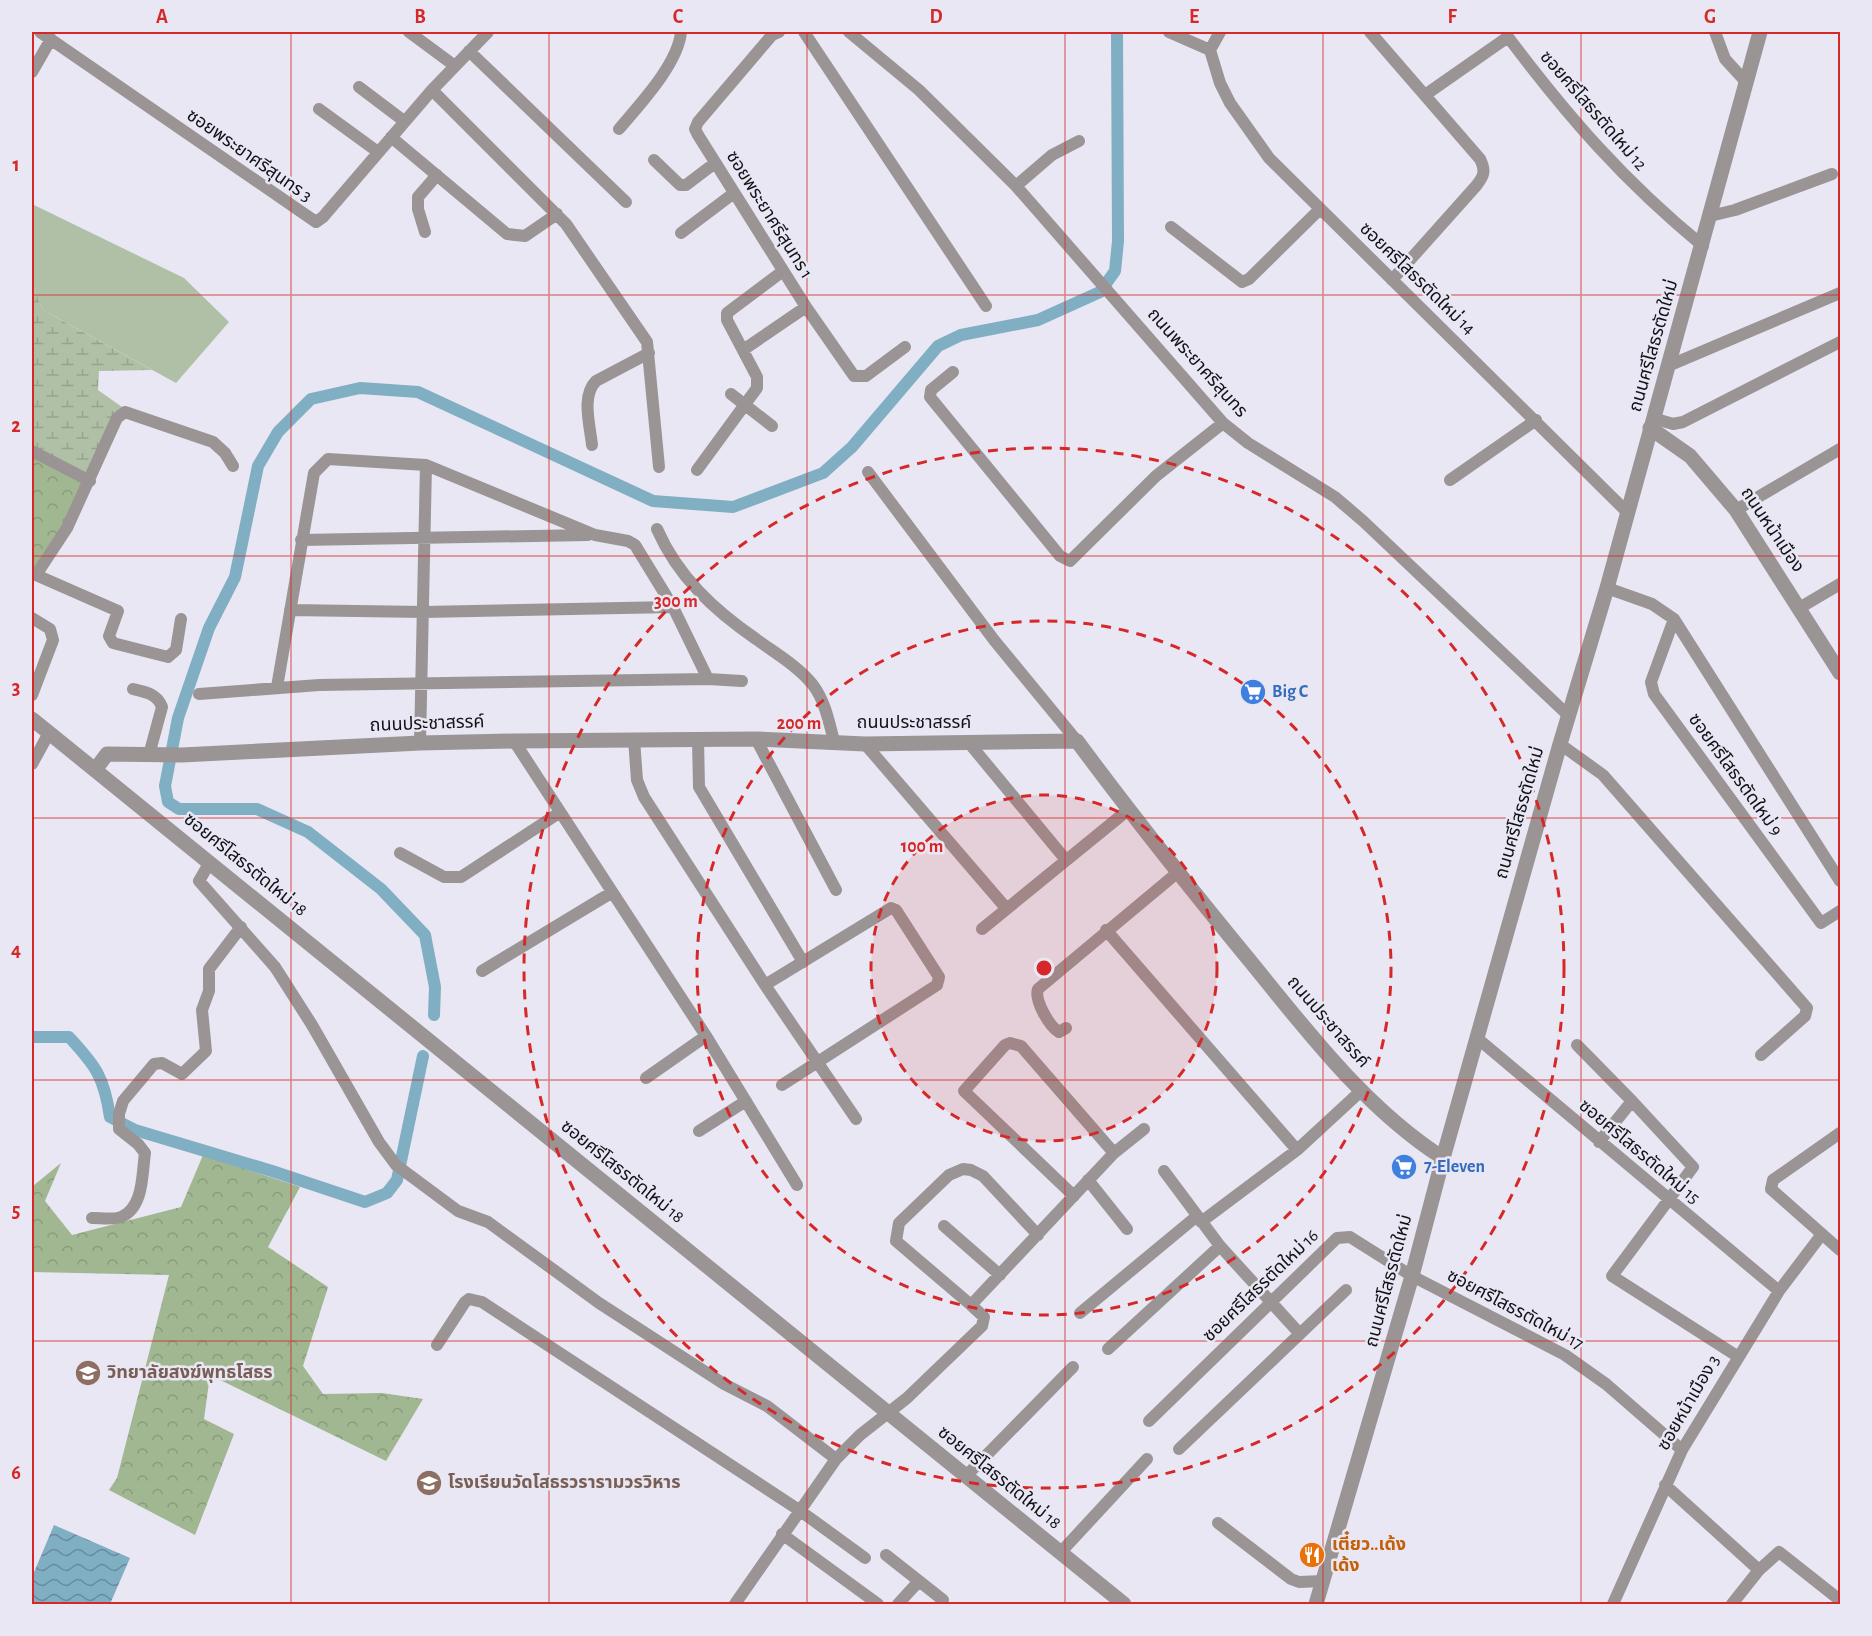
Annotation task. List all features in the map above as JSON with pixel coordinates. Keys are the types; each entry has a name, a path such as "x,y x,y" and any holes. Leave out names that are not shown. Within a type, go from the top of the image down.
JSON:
{"street":[{"name":"ซอยพระยาศรีสุนทร 3","path":"40,32 312,221 320,221 404,121 488,32"},
{"path":"409,32 455,66"},
{"path":"619,129 672,61 680,45 681,32"},
{"name":"ซอยพระยาศรีสุนทร 1","path":"779,32 772,35 698,122 696,129 698,135 783,272 854,376 866,376 904,347"},
{"path":"804,32 986,306"},
{"path":"1169,32 1210,50 1220,32"},
{"path":"1370,32 1480,159 1485,169 1476,186 1392,280"},
{"path":"1715,32 1725,59 1746,82"},
{"name":"ถนนศรีโสธรตัดใหม่","path":"1316,1605 1412,1276 1560,744 1607,588 1703,246 1760,32"},
{"name":"ถนนพระยาศรีสุนทร","path":"855,34 919,90 1016,186 1223,423 1248,443 1335,497 1569,716"},
{"name":"ซอยศรีโสธรตัดใหม่ 12","path":"1425,94 1508,38 1574,123 1652,204 1703,246"},
{"path":"32,72 51,39"},
{"name":"ซอยศรีโสธรตัดใหม่ 14","path":"1210,50 1220,83 1247,129 1269,158 1628,513"},
{"path":"469,51 626,202"},
{"path":"359,87 404,121"},
{"path":"432,90 557,214 577,237 643,336 650,353 659,467"},
{"path":"319,109 378,152"},
{"path":"391,137 507,234 525,236 557,214"},
{"path":"1016,186 1052,155 1079,141"},
{"path":"654,160 680,185 686,184 715,163"},
{"path":"1710,216 1736,210 1832,174"},
{"path":"425,232 418,209 418,197 437,175"},
{"path":"681,233 734,193"},
{"path":"1171,227 1242,282 1248,279 1320,209"},
{"path":"697,470 757,388 758,381 727,320 727,314 783,272"},
{"path":"1668,366 1840,292"},
{"path":"743,350 806,307"},
{"path":"1652,423 1683,422 1840,342"},
{"path":"592,445 587,397 590,387 596,381 650,353"},
{"path":"952,372 931,390 930,397 1060,556 1070,561 1156,476 1223,423"},
{"path":"731,394 772,426"},
{"path":"181,619 176,650 168,657 113,643 109,636 118,611 34,574 68,528 117,418 125,412 213,442 225,453 233,466"},
{"path":"1450,480 1536,420"},
{"name":"ถนนหน้าเมือง","path":"1652,423 1690,456 1736,510 1801,607 1840,673"},
{"path":"1736,510 1840,449"},
{"path":"32,451 90,481"},
{"path":"277,687 314,473 328,459 426,465 595,534 628,541 635,545 673,607 708,679"},
{"path":"420,743 426,465"},
{"path":"868,472 994,640 1077,741"},
{"path":"657,529 668,553 702,596 723,615 786,660 813,685 822,701 834,741"},
{"path":"302,540 595,534"},
{"path":"1801,607 1840,584"},
{"name":"ซอยศรีโสธรตัดใหม่ 9","path":"1607,588 1652,604 1674,620 1836,860 1840,881"},
{"path":"290,610 424,612 673,607"},
{"path":"32,618 50,629 53,640 32,696"},
{"name":"ซอยศรีโสธรตัดใหม่ 9","path":"1674,620 1651,682 1654,693 1821,923 1840,911"},
{"path":"199,694 277,687 708,679 741,681"},
{"path":"133,689 151,694 159,699 162,706 153,755"},
{"name":"ซอยศรีโสธรตัดใหม่ 18","path":"32,719 1124,1605"},
{"path":"32,764 49,733"},
{"path":"634,739 640,789 765,985 820,1062 856,1119"},
{"name":"ถนนประชาสรรค์","path":"95,770 107,754 182,755 420,743 634,739 756,739 866,744 1077,741 1177,873 1310,1033 1362,1090 1404,1131 1443,1158"},
{"path":"756,739 836,890"},
{"path":"698,740 699,787 803,962"},
{"path":"514,741 706,1036 797,1185"},
{"path":"969,743 1066,860"},
{"path":"866,744 1006,908"},
{"path":"1560,744 1603,775 1807,1008 1805,1016 1761,1054"},
{"path":"982,928 1128,810"},
{"path":"400,853 444,877 461,878 559,813"},
{"path":"210,862 199,881 267,957 292,993 379,1142 396,1165 458,1211 488,1222 599,1303 724,1384 767,1406 836,1459"},
{"path":"1065,1028 1059,1032 1053,1027 1037,999 1038,989 1177,873"},
{"path":"482,971 611,892"},
{"path":"765,985 891,908 896,910 939,976 937,985 782,1085"},
{"path":"92,1218 122,1217 132,1208 140,1191 145,1153 138,1144 120,1132 118,1119 123,1101 154,1064 162,1063 182,1074 206,1051 202,1010 209,991 209,969 241,927"},
{"path":"1106,930 1298,1150"},
{"path":"645,1078 706,1036"},
{"name":"ซอยศรีโสธรตัดใหม่ 15","path":"1477,1038 1779,1291"},
{"path":"1074,1196 964,1091 1005,1045 1010,1043 1021,1046 1114,1153"},
{"path":"1577,1045 1693,1167 1612,1276 1737,1356"},
{"path":"1080,1313 1199,1219 1298,1150 1362,1090"},
{"path":"699,1131 746,1101"},
{"path":"1599,1142 1632,1101"},
{"path":"972,1305 1114,1153 1144,1129"},
{"path":"1840,1132 1770,1184 1771,1189 1840,1250"},
{"path":"740,1602 782,1534 836,1459 982,1326 984,1317 972,1305 896,1241 899,1223 949,1175 963,1169 983,1176 1038,1235"},
{"path":"1164,1171 1220,1246 1300,1334"},
{"path":"1088,1180 1127,1229"},
{"path":"944,1226 1000,1275"},
{"name":"ซอยหน้าเมือง 3","path":"1613,1605 1682,1450 1737,1356 1779,1291 1822,1234"},
{"name":"ซอยศรีโสธรตัดใหม่ 16","path":"1149,1421 1337,1238 1343,1235 1350,1237 1412,1276"},
{"path":"1108,1349 1220,1246"},
{"name":"ซอยศรีโสธรตัดใหม่ 17","path":"1412,1276 1565,1355 1606,1384 1682,1450"},
{"path":"1179,1449 1346,1290"},
{"path":"437,1345 465,1302 469,1299 482,1302 799,1510 865,1558"},
{"path":"966,1476 1073,1367"},
{"path":"1060,1553 1147,1459"},
{"path":"1665,1485 1759,1570"},
{"path":"1218,1523 1291,1579 1299,1582 1323,1581"},
{"path":"782,1534 878,1605"},
{"path":"1732,1605 1759,1570 1779,1552 1836,1597 1840,1597"},
{"path":"886,1555 944,1600"},
{"path":"898,1605 919,1581"}],"green space":[{"path":"32,204 184,278 229,322 176,383 43,310 32,283"},
{"path":"32,283 43,310 152,370 99,371 98,390 122,407 87,474 32,445"},
{"path":"32,456 76,478 84,485 42,563 32,569"},
{"path":"203,1155 300,1187 268,1247 328,1287 303,1366 323,1394 382,1393 423,1399 386,1461 210,1375 204,1419 234,1434 195,1535 109,1490 117,1478 169,1275 32,1272 32,1195 33,1186 61,1163 45,1201 72,1235 181,1207"}],"water":[{"path":"54,1525 130,1558 110,1604 32,1604 32,1577"}],"waterway":[{"path":"434,1015 435,987 425,935 381,889 308,832 257,809 179,809 168,802 165,786 178,718 209,628 235,577 258,466 278,432 311,399 360,388 418,392 653,501 733,507 823,473 852,447 938,346 961,335 1038,320 1100,292 1115,271 1118,241 1117,32"},
{"path":"32,1037 69,1037 86,1056 102,1082 110,1117 135,1130 272,1171 365,1202 387,1193 397,1180 423,1056"}],"place":[{"name":"Big C","path":"1253,692"},
{"name":"7-Eleven","path":"1404,1167"},
{"name":"วิทยาลัยสงฆ์พุทธโสธร","path":"88,1373"},
{"name":"โรงเรียนวัดโสธรวรารามวรวิหาร","path":"429,1483"},
{"name":"เตี๋ยว..เด้ง เด้ง","path":"1312,1555"}]}
